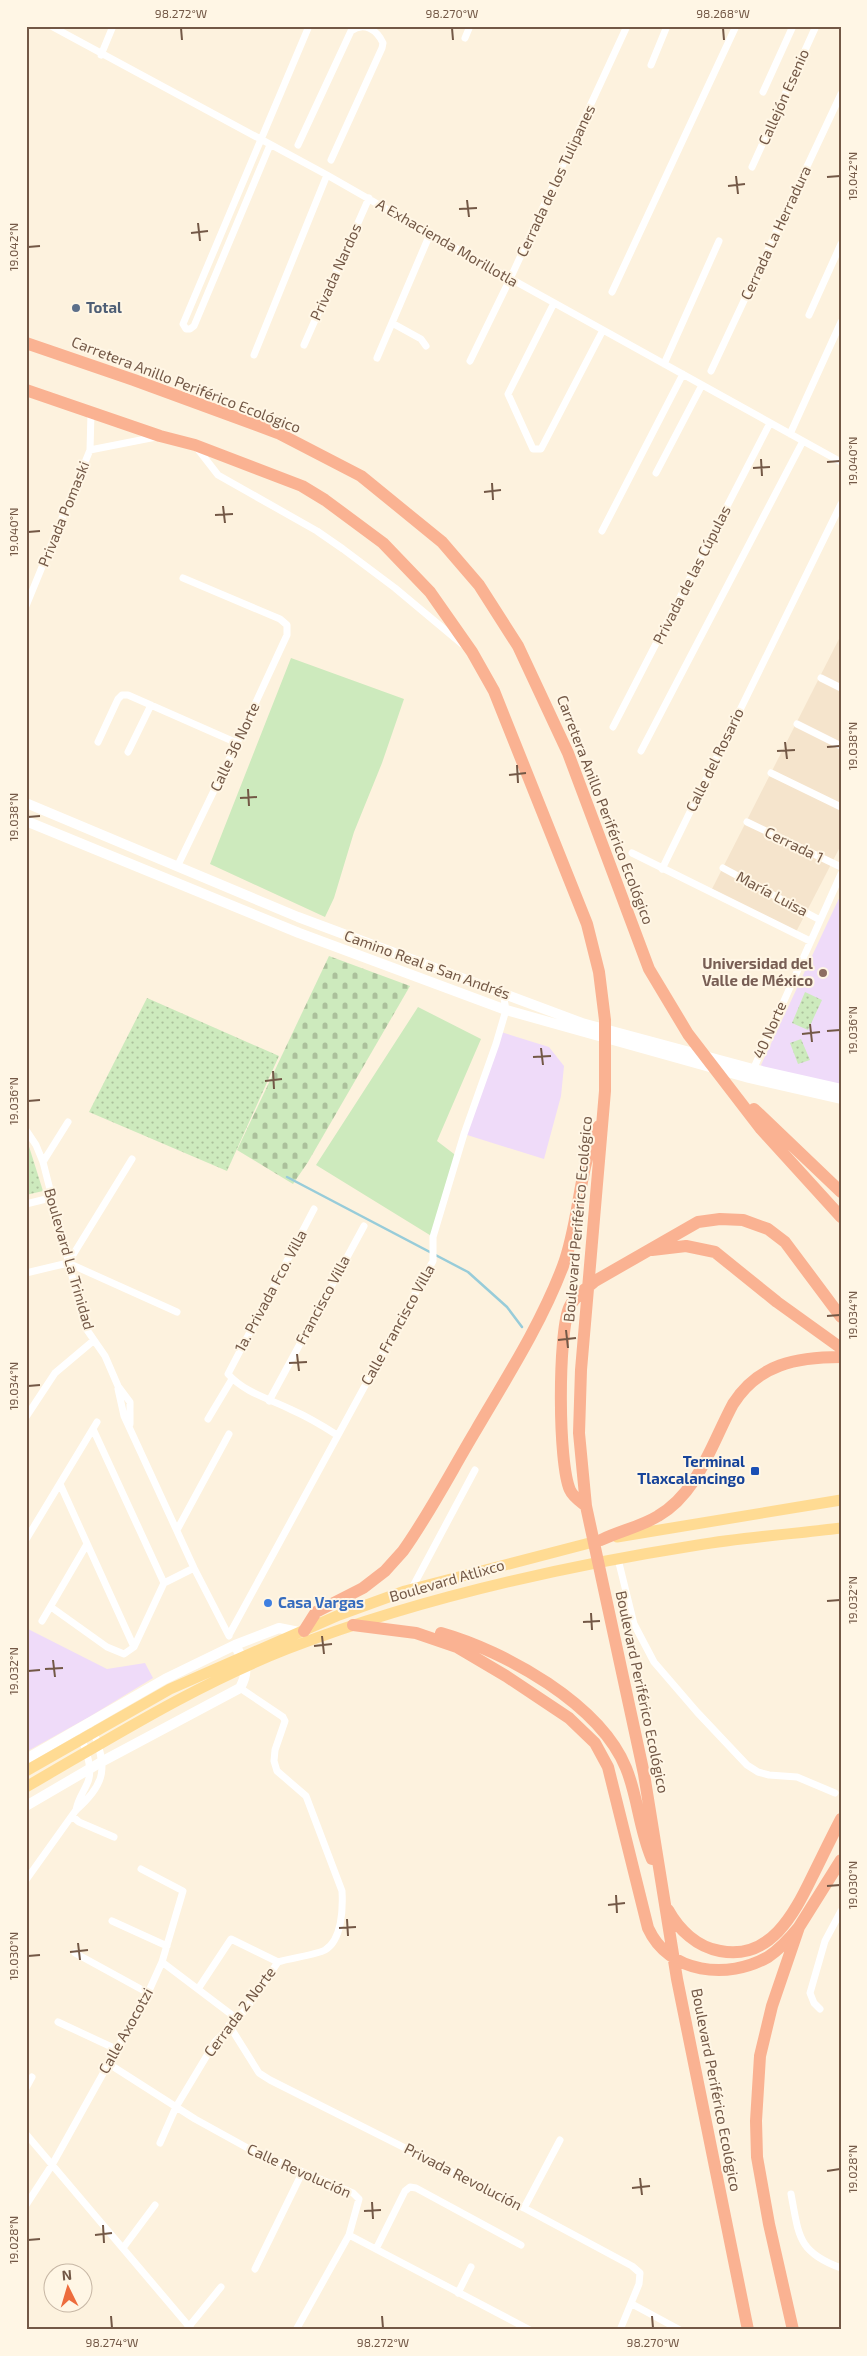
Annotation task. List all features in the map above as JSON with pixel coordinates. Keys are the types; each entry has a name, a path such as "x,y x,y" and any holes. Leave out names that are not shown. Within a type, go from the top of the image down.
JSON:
{"highway":[{"name":"Carretera Anillo Periférico Ecológico","path":"26,343 134,380 285,437 361,476 442,542 479,585 518,646 568,753 649,969 688,1034 733,1090"},
{"path":"26,390 160,436 196,446 302,486 352,518 383,543 430,592 472,652"},
{"name":"Boulevard Periférico Ecológico","path":"472,652 494,691 587,924 599,972 605,1020 606,1055 603,1118 581,1370 580,1433 586,1506 644,1774 677,1979 748,2330"},
{"path":"733,1090 807,1157 841,1192"},
{"path":"733,1090 761,1129 841,1217"},
{"path":"302,1632 316,1612 363,1588 385,1571 403,1551 529,1340 548,1303 564,1262 576,1218 589,1150 603,1118"},
{"path":"586,1506 572,1494 566,1472 561,1371 566,1318 572,1302 595,1281 684,1229 708,1220 733,1218 753,1222 768,1229 785,1242 841,1317"},
{"path":"650,1250 686,1246 715,1252 777,1302 841,1348"},
{"path":"601,1540 656,1517 680,1501 692,1486 739,1394 755,1378 772,1369 804,1358 841,1357"},
{"path":"356,1624 409,1627 435,1632 476,1645 527,1671 590,1716 606,1733 623,1762 643,1834 660,1872"},
{"path":"356,1624 416,1633 457,1647 513,1681 580,1726 601,1752 608,1767 648,1928 653,1939 677,1960 699,1969 720,1971 740,1968 768,1957 785,1944 799,1927"},
{"path":"664,1898 678,1925 700,1944 724,1952 753,1949 773,1938 793,1914 841,1819"},
{"path":"827,1848 841,1829"},
{"name":"Boulevard Periférico Ecológico","path":"793,2330 764,2199 757,2157 756,2121 760,2056 781,1976 799,1927 841,1860"},
{"path":"828,1882 841,1870"}],"main road":[{"name":"Camino Real a San Andrés","path":"26,804 298,917 582,1023 841,1099"},
{"path":"59,835 65,820"},
{"name":"Camino Real a San Andrés","path":"26,821 299,933 506,1010 751,1073 841,1089"},
{"path":"378,963 381,948"},
{"name":"Boulevard Atlixco","path":"244,1662 339,1615 411,1590 601,1540 841,1500"},
{"path":"698,1523 700,1545"},
{"name":"Boulevard Atlixco","path":"26,1771 92,1727 170,1689 356,1624 489,1586 571,1567 700,1545 841,1528"},
{"path":"92,1727 165,1679 235,1645 279,1628 302,1632"},
{"name":"Boulevard La Trinidad","path":"235,1645 244,1662"},
{"path":"26,1787 244,1662 244,1679 240,1688 90,1768 26,1806"},
{"path":"26,1759 80,1734"}],"street":[{"name":"A Exhacienda Morillotla","path":"51,26 369,198 510,279 841,462"},
{"path":"101,54 113,26"},
{"path":"270,145 194,326 191,329 186,329 183,324 309,26"},
{"path":"465,38 470,26"},
{"name":"Cerrada de los Tulipanes","path":"470,361 627,26"},
{"path":"650,64 667,26"},
{"path":"612,292 736,26"},
{"path":"763,92 794,26"},
{"name":"Callejón Esenio","path":"752,167 816,26"},
{"path":"298,146 351,31 360,27 373,28 383,43 382,48 331,160"},
{"name":"Cerrada La Herradura","path":"711,371 841,94"},
{"path":"254,355 327,175"},
{"name":"Privada Nardos","path":"304,345 369,198"},
{"path":"377,358 430,234"},
{"path":"664,364 719,241"},
{"path":"809,315 841,244"},
{"path":"204,273 214,277"},
{"path":"554,303 508,394 533,449 542,449 603,330"},
{"path":"790,434 841,322"},
{"path":"392,323 421,339 426,346"},
{"path":"602,531 682,374"},
{"path":"656,473 702,385"},
{"name":"Privada Pomaski","path":"26,606 90,450 91,413"},
{"name":"Privada de las Cúpulas","path":"613,727 770,423"},
{"name":"Privada Pomaski","path":"90,450 160,436"},
{"path":"641,751 804,441"},
{"path":"196,446 218,475 343,549 396,588 472,652"},
{"name":"Calle del Rosario","path":"662,869 841,504"},
{"name":"Calle 36 Norte","path":"177,867 238,744 287,635 287,625 280,619 183,578"},
{"path":"821,678 841,688"},
{"path":"98,742 118,699 122,695 128,695 238,744"},
{"path":"128,752 151,705"},
{"path":"797,724 841,746"},
{"path":"771,773 841,807"},
{"name":"Cerrada 1","path":"747,822 841,867"},
{"path":"632,853 810,941"},
{"name":"María Luisa","path":"723,868 820,920"},
{"name":"40 Norte","path":"751,1073 841,874"},
{"name":"Calle Francisco Villa","path":"229,1635 433,1261 433,1237 464,1134 506,1010 502,993"},
{"path":"43,1162 68,1122"},
{"name":"Boulevard La Trinidad","path":"26,1130 36,1145 43,1162 50,1198 85,1327 105,1356 118,1386 122,1412 130,1424 194,1568 235,1645"},
{"path":"68,1262 132,1159"},
{"path":"26,1204 50,1198"},
{"name":"1a. Privada Fco. Villa","path":"208,1419 314,1209"},
{"name":"Francisco Villa","path":"269,1401 364,1226"},
{"path":"26,1273 68,1262 177,1312"},
{"path":"26,1417 29,1407 54,1373 93,1341"},
{"path":"230,1376 269,1401 291,1409 338,1434"},
{"path":"27,1538 97,1422"},
{"path":"93,1429 164,1583"},
{"path":"177,1530 229,1434"},
{"path":"411,1590 475,1470"},
{"path":"60,1484 134,1647"},
{"path":"42,1621 87,1544"},
{"path":"618,1559 634,1624 654,1662 697,1712 747,1765 758,1772 768,1775 797,1777 835,1793"},
{"path":"51,1606 107,1647 124,1654 134,1647 164,1583 194,1568"},
{"name":"Cerrada 2 Norte","path":"160,2143 176,2107 215,2042 246,2009 278,1962 325,1950 332,1942 340,1923 343,1907 342,1891 306,1796 277,1771 274,1761 274,1750 285,1721 283,1716 240,1688"},
{"path":"26,1880 74,1813 87,1801 98,1786 103,1761 92,1727"},
{"path":"80,1734 90,1768 88,1782 79,1798 74,1813 79,1822 114,1837"},
{"name":"Calle Axocotzi","path":"26,2205 52,2165 109,2064 148,1993 162,1962 182,1891 141,1869"},
{"path":"820,2009 814,2003 810,1993 825,1941 841,1912"},
{"path":"112,1921 167,1946"},
{"path":"198,1988 231,1939 278,1962"},
{"path":"75,1953 148,1993"},
{"path":"162,1962 236,2018"},
{"path":"58,2022 116,2049"},
{"name":"Privada Revolución","path":"229,2025 259,2073 524,2208 632,2266 640,2273 639,2284 632,2304"},
{"name":"Calle Revolución","path":"109,2064 176,2107 253,2151 353,2193 359,2199 349,2235"},
{"path":"26,2088 32,2077"},
{"path":"26,2134 189,2329 221,2287"},
{"path":"524,2208 560,2140"},
{"path":"255,2269 302,2173"},
{"path":"376,2249 405,2191 410,2187 416,2188 521,2245"},
{"path":"791,2194 800,2236 810,2253 841,2268"},
{"path":"123,2248 155,2205"},
{"path":"296,2330 349,2235 530,2330"},
{"path":"458,2293 471,2267"},
{"path":"620,2330 632,2304 680,2330"},
{"path":"511,2330 515,2322"}],"shaded area":[{"path":"841,635 841,845 796,932 712,889"},
{"name":"Universidad del Valle de México","path":"841,894 841,1086 762,1067 761,1065"},
{"path":"501,1032 549,1047 564,1066 561,1096 544,1159 464,1134"},
{"path":"26,1628 107,1669 145,1663 153,1678 26,1752"}],"green space":[{"path":"291,658 404,699 382,763 354,832 334,898 325,917 210,864"},
{"path":"329,956 410,986 308,1162 293,1184 237,1150"},
{"path":"805,992 822,1000 808,1030 792,1023"},
{"path":"147,998 279,1056 227,1171 89,1112"},
{"path":"418,1007 481,1039 437,1141 458,1157 433,1237 316,1165"},
{"path":"801,1039 810,1060 798,1064 790,1043"},
{"path":"26,1137 43,1191 26,1195"}],"waterway":[{"path":"287,1177 468,1272 507,1307 522,1327"}],"place":[{"name":"Total","path":"76,308"},
{"name":"Universidad del Valle de México","path":"823,973"},
{"name":"Terminal Tlaxcalancingo","path":"755,1471"},
{"name":"Casa Vargas","path":"268,1603"}]}
